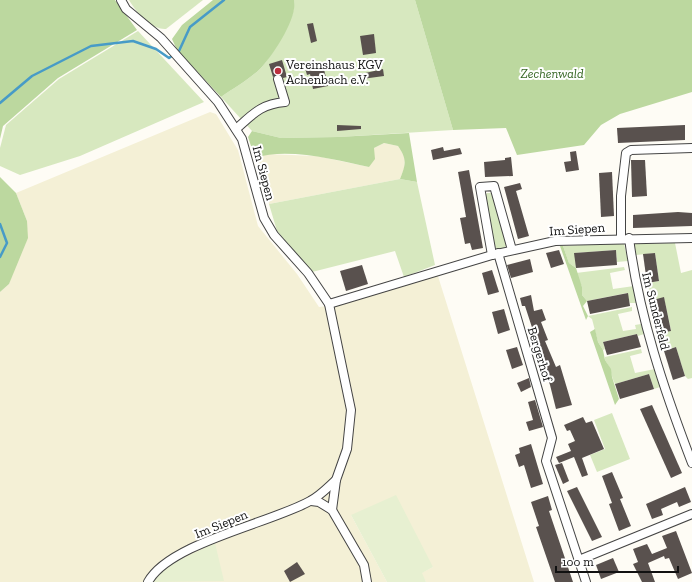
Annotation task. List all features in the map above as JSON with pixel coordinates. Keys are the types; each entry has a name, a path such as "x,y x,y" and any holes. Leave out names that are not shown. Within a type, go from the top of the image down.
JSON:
{"street":[{"name":"Im Siepen","path":"121,0 126,9 161,38 218,102 242,139 249,158 258,201 264,218 274,235 308,273 329,304 350,410 346,449 336,480 332,510"},
{"path":"236,129 261,108 273,103 285,102 278,80"},
{"name":"Im Sunderfeld","path":"692,148 632,150 626,153 624,159 621,196 625,238 638,293 665,389 692,463"},
{"name":"Bergerhof","path":"512,250 494,186 480,188 495,254 552,438 546,460 579,560"},
{"name":"Im Siepen","path":"329,304 495,254 555,241 625,238 692,238"},
{"name":"Im Siepen","path":"148,582 157,570 166,563 193,548 311,501 336,480"},
{"path":"311,501 319,502 332,510 364,564 367,582"},
{"path":"586,582 579,560 692,514"}],"shaded area":[{"path":"210,112 216,114 238,150 258,226 297,274 319,307 335,305 437,273 534,582 426,582 421,573 433,567 351,515 387,582 0,582 0,292 9,284 27,221 16,193"},
{"path":"384,143 398,146 405,157 404,169 400,179 269,204 255,158 266,154 317,156 369,167 374,148"}],"green space":[{"path":"0,0 115,0 137,30 58,78 3,126 0,139"},
{"path":"129,0 203,0 166,29 160,29 144,19"},
{"path":"213,0 294,0 292,16 284,36 266,62 252,76 221,97 177,50 172,39 182,25"},
{"path":"294,0 415,0 453,130 338,137 281,138 252,131 221,97 252,76 266,62 288,26 292,16"},
{"name":"Zechenwald","path":"415,0 692,0 692,92 620,114 601,125 584,145 517,155 506,128 453,130"},
{"path":"138,31 204,102 80,156 20,175 0,166 0,148 6,125 59,79"},
{"path":"252,131 281,138 338,137 409,133 417,182 400,179 405,162 398,146 384,143 374,148 375,159 369,167 327,158 296,154 268,155 255,158 248,137"},
{"path":"0,177 16,193 27,221 28,238 9,284 0,292"},
{"path":"400,179 417,182 435,265 404,277 395,251 312,272 277,231 269,204"},
{"path":"487,193 491,193 493,195 507,245 504,248 497,249 494,246 485,196"},
{"path":"675,243 681,273 692,270 692,378 688,379 685,376 676,347 664,351 660,333 671,330 664,298 653,300 647,283 659,281 655,253 636,255 634,244"},
{"path":"624,244 628,261 617,262 616,250 575,253 576,268 569,263 563,246"},
{"path":"560,246 563,246 569,263 576,268 582,287 582,295 587,301 583,306 588,316 586,320"},
{"path":"624,267 625,270 610,273 613,289 634,286 636,303 630,303 627,293 587,301 582,295 582,287 576,273"},
{"path":"632,307 632,311 618,314 623,331 636,329 635,325 641,324 644,334 638,336 637,334 603,342 605,349 603,350 598,342 592,319 588,316"},
{"path":"595,329 605,360 611,369 619,399 615,405 590,332"},
{"path":"641,349 642,353 630,356 635,373 655,369 660,387 654,389 649,374 615,384 605,357"},
{"path":"612,413 630,459 597,472 590,455 605,449 594,420"},
{"path":"396,495 433,567 422,573 426,582 387,582 351,515"},
{"path":"215,543 224,581 152,582 169,565"}],"building":[{"path":"313,23 317,41 311,43 307,24"},
{"path":"374,34 376,53 363,55 360,36"},
{"name":"Vereinshaus KGV Achenbach e.V.","path":"282,60 287,77 283,78 279,74 273,77 269,64"},
{"path":"323,65 328,86 313,89 310,74 307,75 305,68"},
{"path":"383,69 384,76 362,79 361,74"},
{"path":"337,125 361,126 361,129 337,131"},
{"path":"685,125 685,140 618,143 617,128"},
{"path":"443,147 444,151 460,148 462,154 433,160 431,150"},
{"path":"576,151 579,170 566,172 564,162 571,161 570,152"},
{"path":"511,157 513,176 485,177 484,162 505,160 505,158"},
{"path":"631,160 645,160 647,196 632,197"},
{"path":"469,170 483,248 472,250 470,243 465,244 460,218 466,217 458,172"},
{"path":"612,172 614,216 601,217 599,173"},
{"path":"520,183 522,189 516,191 529,236 518,239 504,187"},
{"path":"678,212 692,213 692,226 633,228 633,215"},
{"path":"559,250 564,264 551,268 546,253"},
{"path":"616,250 617,265 576,268 574,253"},
{"path":"655,253 659,281 647,283 643,254"},
{"path":"530,259 533,272 511,278 507,265"},
{"path":"362,265 368,284 346,291 340,271"},
{"path":"492,270 499,292 488,295 482,273"},
{"path":"628,293 630,306 590,314 587,301"},
{"path":"531,295 534,311 542,309 546,320 541,322 548,340 545,341 556,367 560,365 572,405 556,409 543,363 538,353 540,352 525,306 522,306 520,298"},
{"path":"664,297 671,331 660,333 653,300"},
{"path":"504,309 510,330 498,334 492,312"},
{"path":"637,334 641,347 607,355 603,342"},
{"path":"517,347 523,365 512,369 506,350"},
{"path":"676,347 685,376 673,380 664,351"},
{"path":"649,374 654,389 620,399 615,384"},
{"path":"529,378 531,387 521,392 517,383"},
{"path":"535,400 543,427 529,431 526,422 533,420 528,402"},
{"path":"652,405 682,473 671,478 640,409"},
{"path":"583,417 586,423 592,421 604,449 582,458 588,475 582,477 574,457 559,463 556,457 571,451 568,444 575,441 570,430 567,431 564,425"},
{"path":"531,444 543,484 531,488 524,465 519,467 515,455 520,453 519,448"},
{"path":"562,463 569,481 563,484 555,465"},
{"path":"612,472 623,498 620,499 631,526 619,531 609,504 612,503 602,476"},
{"path":"577,487 602,537 592,541 567,491"},
{"path":"685,487 691,502 679,507 677,502 661,509 663,515 652,519 646,504"},
{"path":"548,496 552,510 549,511 573,582 555,582 536,527 539,526 531,502"},
{"path":"676,531 692,573 678,579 669,558 665,559 664,556 648,563 655,582 642,582 633,564 638,562 633,549 647,544 652,554 667,548 662,536"},
{"path":"613,558 619,572 601,579 596,565"},
{"path":"297,562 305,574 290,582 284,571"}],"waterway":[{"path":"0,103 32,76 91,46 133,41 156,49 169,58 179,51 190,27 224,0"},
{"path":"0,224 7,243 0,257"}],"place":[{"name":"Vereinshaus KGV Achenbach e.V.","path":"278,71"}]}
